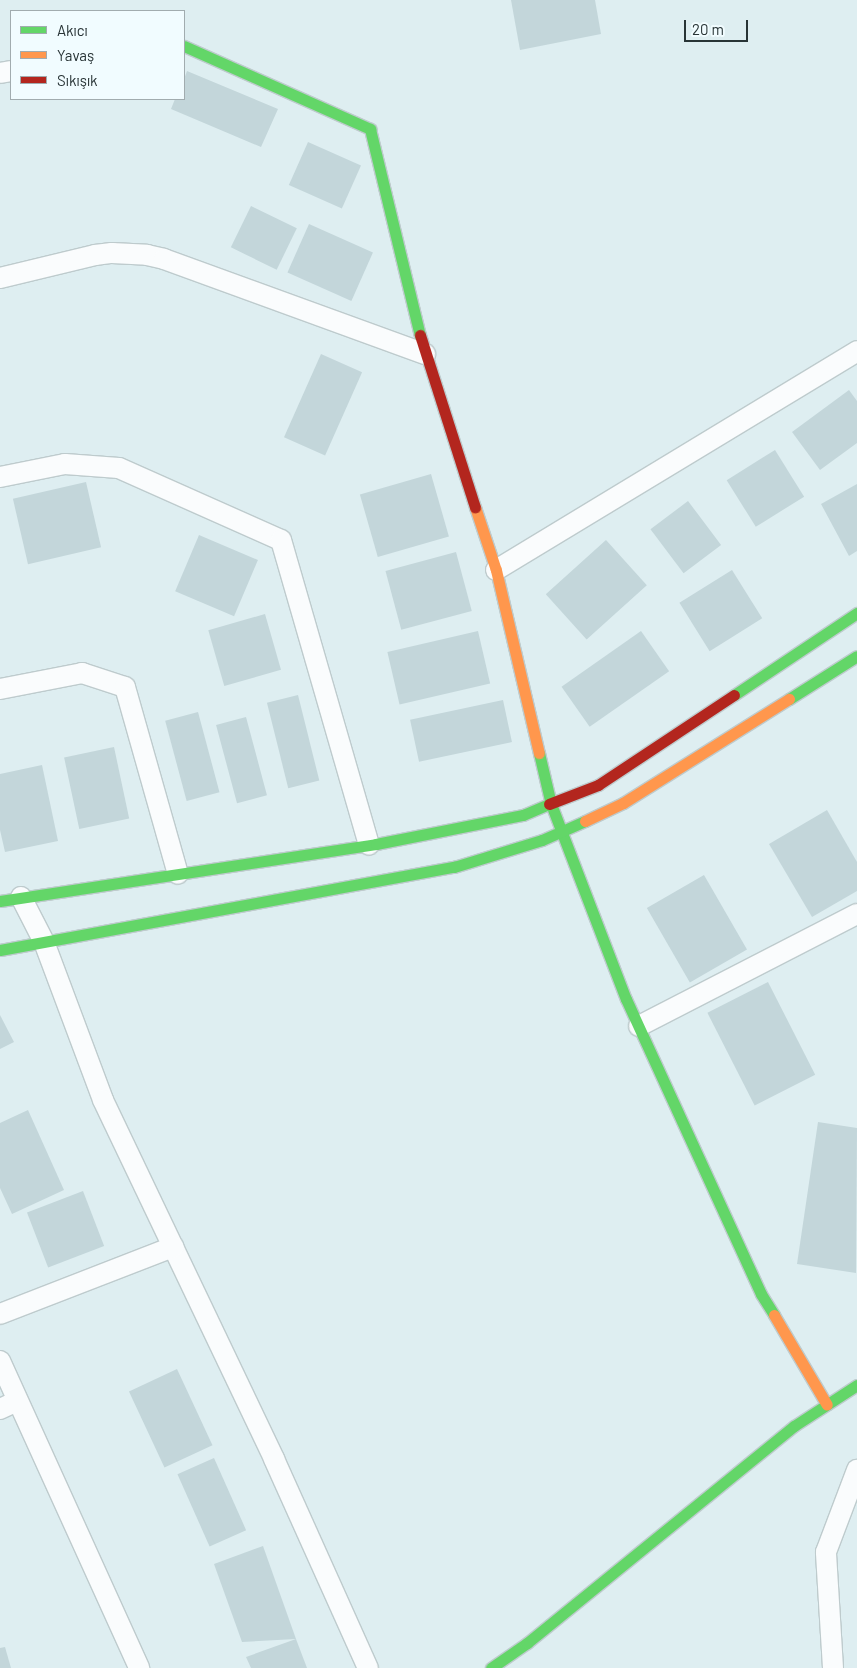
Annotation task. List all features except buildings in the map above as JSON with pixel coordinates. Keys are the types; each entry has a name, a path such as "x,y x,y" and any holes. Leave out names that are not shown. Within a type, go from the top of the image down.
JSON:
{"street":[{"path":"185,46 370,129 425,354 496,570 551,804 560,831 639,1026 761,1294 827,1405"},
{"path":"0,278 95,255 120,253 147,255 164,259 425,354"},
{"path":"496,570 857,351"},
{"path":"0,477 65,464 119,468 281,540 369,845"},
{"path":"0,901 369,845 523,815 598,785 857,613"},
{"path":"0,950 454,867 542,840 623,803 857,656"},
{"path":"0,689 82,673 125,687 178,874"},
{"path":"21,897 44,942 103,1100 274,1459 368,1668"},
{"path":"639,1026 857,914"},
{"path":"0,1314 173,1247"},
{"path":"0,1361 8,1405 139,1668"},
{"path":"491,1668 527,1643 794,1426 857,1385"},
{"path":"834,1668 826,1552 857,1470"}],"traffic: fast":[{"path":"185,46 370,129 420,335"},
{"path":"734,695 857,613"},
{"path":"789,699 857,656"},
{"path":"539,753 551,804 626,999 761,1294 774,1315"},
{"path":"0,901 376,844 523,815 549,804"},
{"path":"0,950 454,867 542,840 585,821"},
{"path":"491,1668 527,1643 794,1426 857,1385"}],"traffic: slow":[{"path":"475,507 496,570 539,753"},
{"path":"585,821 623,803 789,699"},
{"path":"774,1315 827,1405"}],"traffic: jam":[{"path":"420,335 475,507"},
{"path":"549,804 598,785 734,695"}]}
